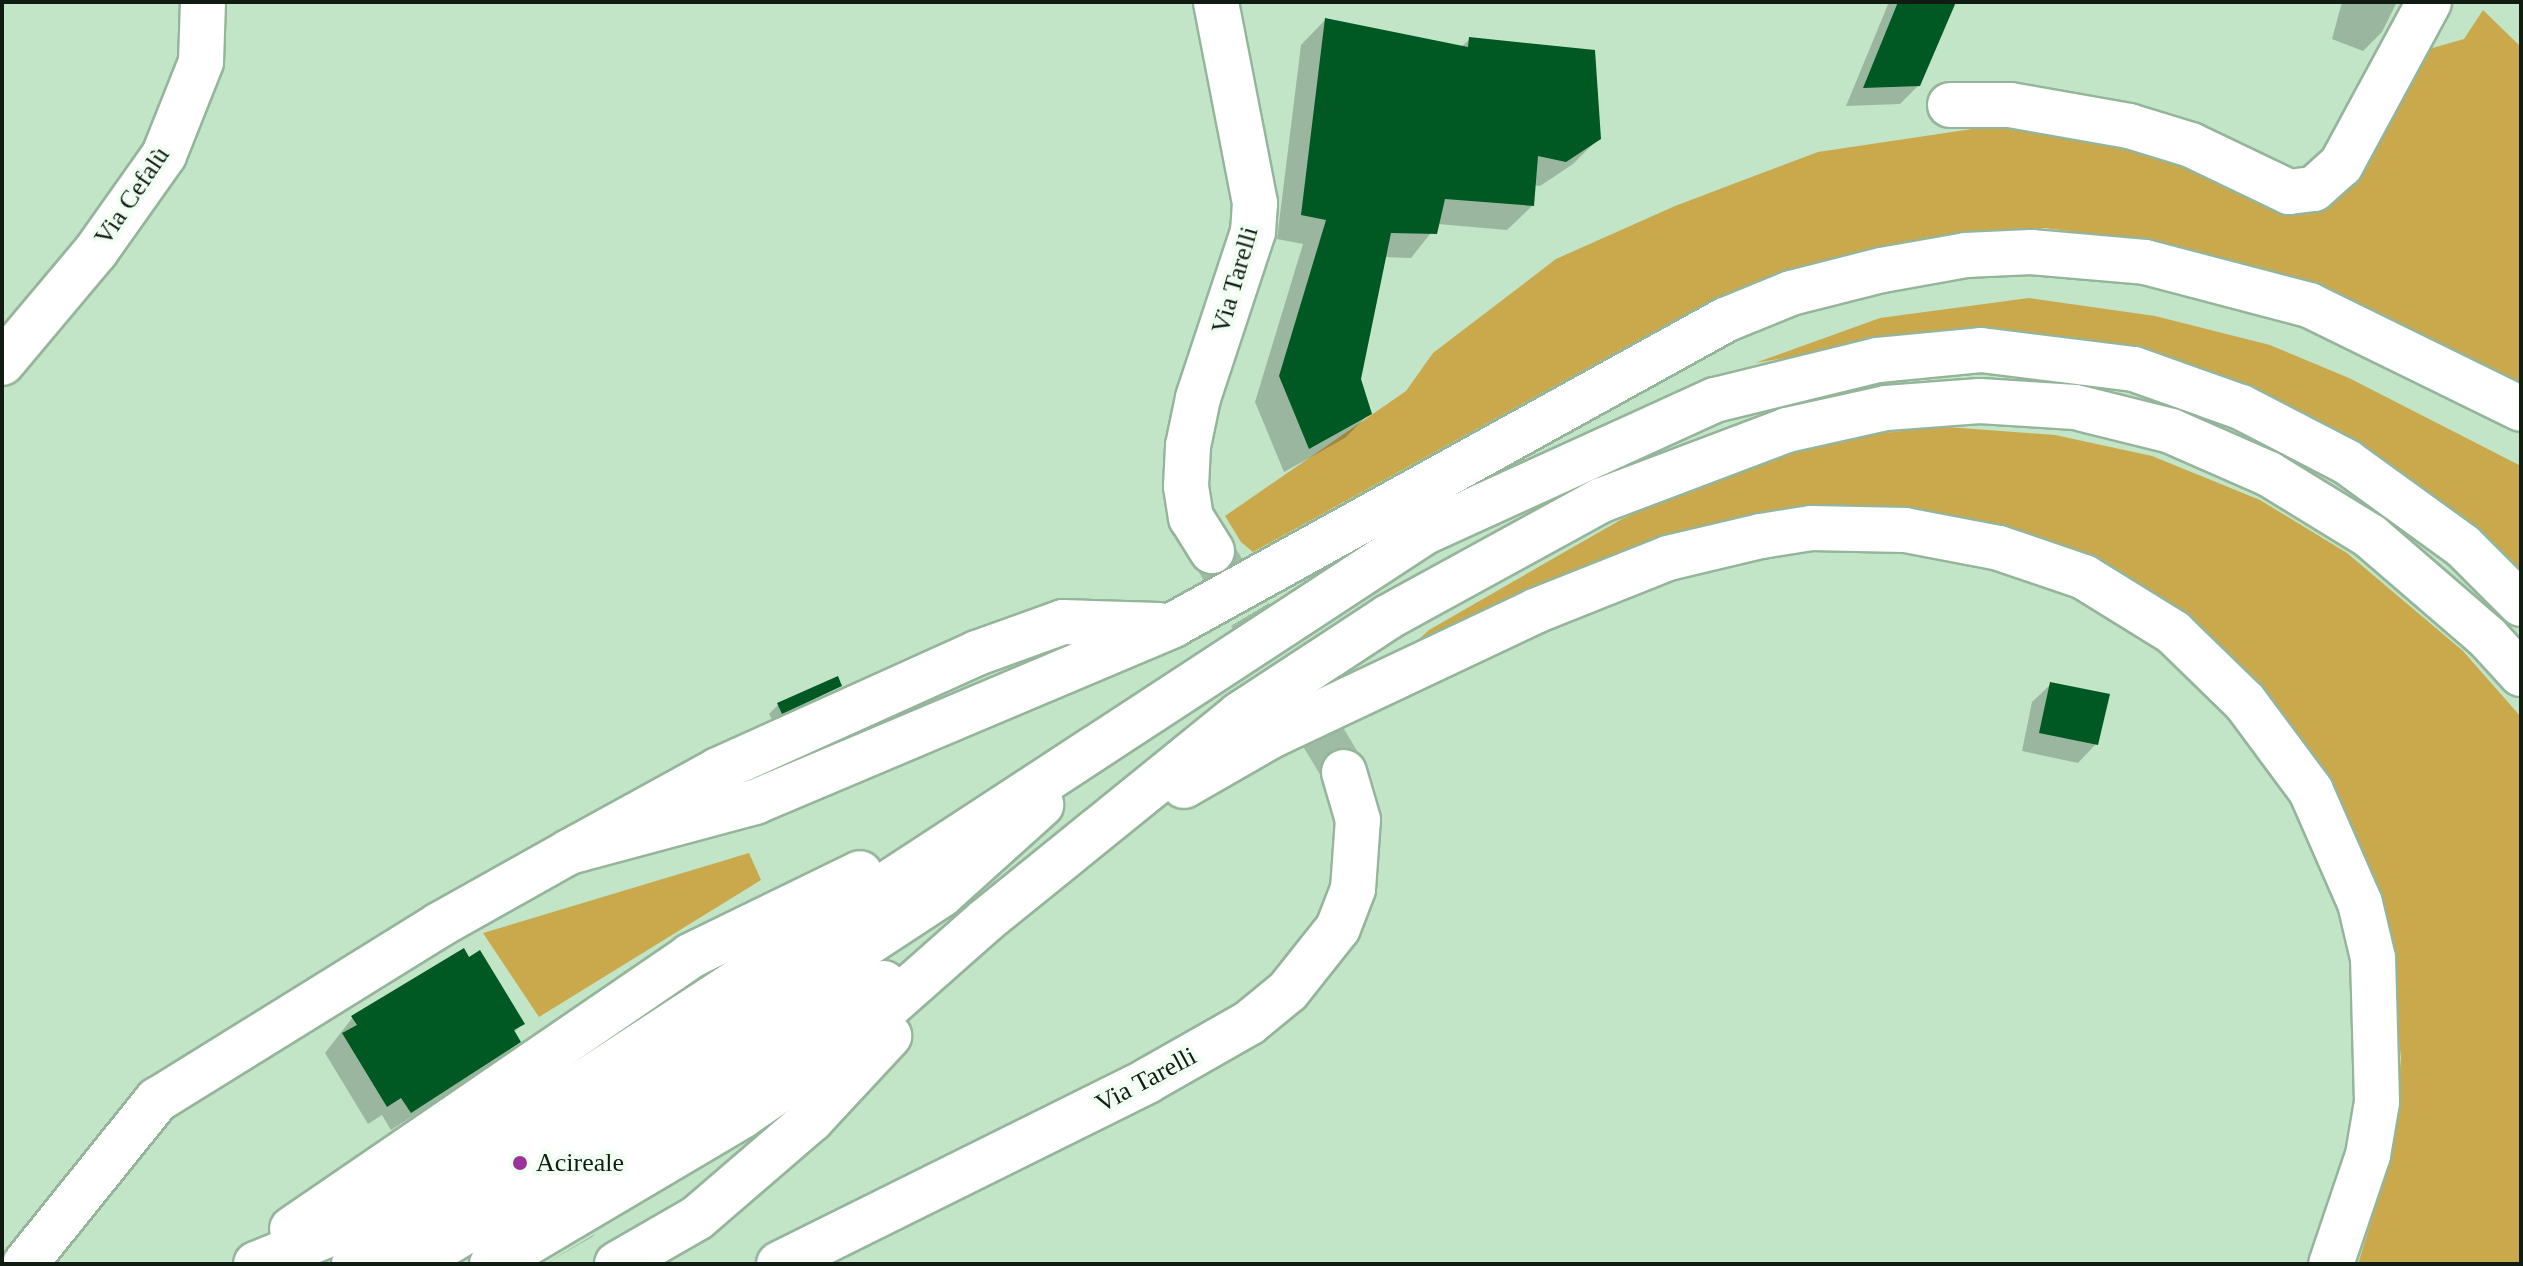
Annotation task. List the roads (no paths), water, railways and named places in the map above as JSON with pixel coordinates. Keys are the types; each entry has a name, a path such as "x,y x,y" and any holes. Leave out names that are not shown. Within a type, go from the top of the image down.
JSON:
{"main road":[{"name":"Via Cefalù","path":"2,363 96,251 164,155 201,62 203,2"},
{"name":"Via Tarelli","path":"1212,551 1191,518 1186,486 1188,446 1198,398 1253,232 1255,203 1216,2"},
{"path":"1950,105 2010,105 2129,126 2191,145 2289,192 2314,189 2341,165 2429,2"},
{"path":"25,1264 157,1100 247,1041 569,852 718,770 977,653 1063,622 1173,625 1725,320 1791,293 1966,255 2085,254 2145,262 2309,305 2521,409"},
{"path":"256,1264 387,1211 1590,421 1694,361 1807,317 1873,298 1978,280 2090,281 2204,300 2304,333 2521,436"},
{"path":"1425,532 1715,400 1878,360 1981,350 2030,352 2134,369 2288,429 2399,497 2463,546 2521,604"},
{"path":"492,1264 730,1124 846,1044 985,921 1239,715 1388,617 1589,507 1760,439 1886,408 1980,401 2075,407 2171,431 2221,451 2370,536 2477,628 2521,674"},
{"path":"1078,848 1271,736 1535,611 1668,558 1761,536 1858,528 1951,537 2042,561 2130,604 2211,666 2278,741 2336,840 2373,958 2379,1057 2368,1155 2331,1264"},
{"path":"354,1264 670,1073 941,895 1144,713"},
{"name":"Via Tarelli","path":"779,1264 1147,1081 1249,1023 1288,991 1338,928 1353,889 1358,820 1344,772"},
{"path":"239,1264 690,956 1006,802"},
{"path":"411,1264 541,1191 985,921"},
{"path":"617,1264 697,1218 811,1120 985,921"}],"tunnel":[{"path":"1216,558 1344,772"}],"place":[{"name":"Acireale","path":"520,1163"}]}
